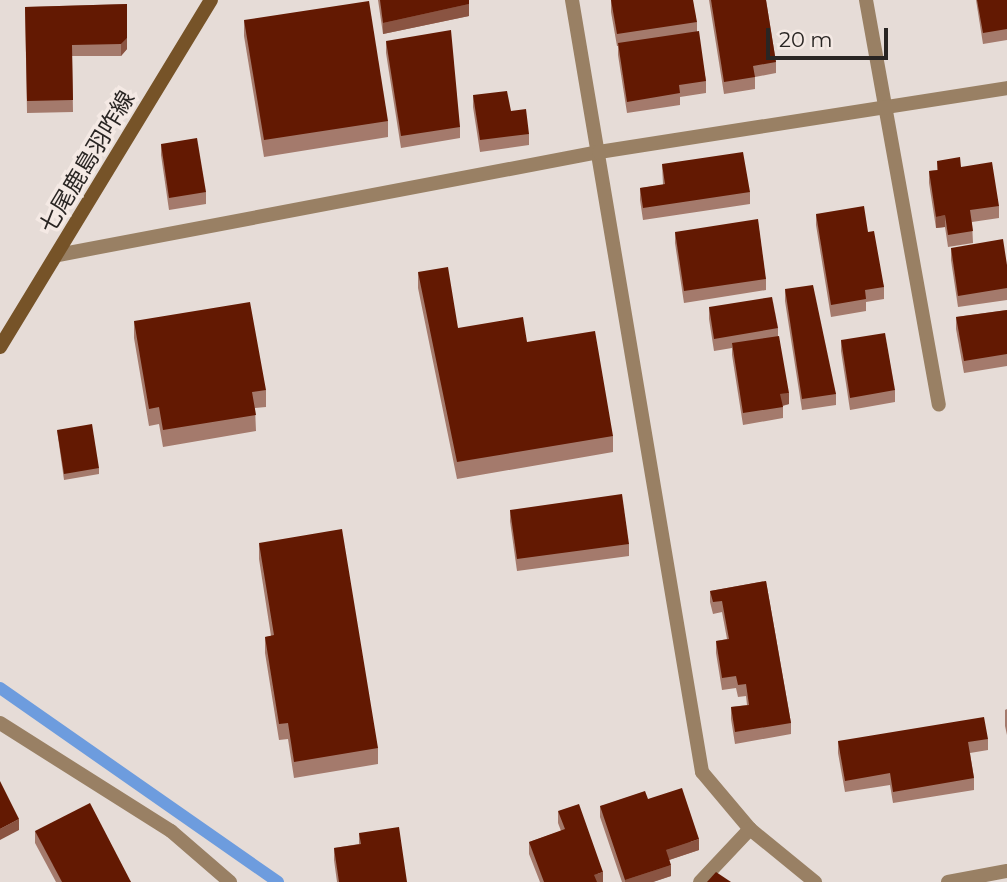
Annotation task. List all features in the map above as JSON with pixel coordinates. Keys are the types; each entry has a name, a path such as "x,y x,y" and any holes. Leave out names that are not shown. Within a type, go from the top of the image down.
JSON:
{"main road":[{"name":"七尾鹿島羽咋線","path":"0,347 58,256 211,0"}],"street":[{"path":"572,0 702,772 750,829 815,882"},
{"path":"866,0 939,404"},
{"path":"58,256 599,152 1007,88"},
{"path":"0,723 171,831 230,882"},
{"path":"700,882 750,829"},
{"path":"948,882 1007,871"}],"building":[{"path":"380,0 469,0 469,4 383,23"},
{"path":"611,0 693,0 697,22 617,34"},
{"path":"711,0 766,0 776,62 753,66 755,77 724,82"},
{"path":"977,0 1007,0 1007,29 983,33"},
{"path":"369,1 388,121 264,140 244,20"},
{"path":"127,4 127,38 121,44 72,45 73,100 27,101 25,7"},
{"path":"451,30 460,127 401,136 386,41"},
{"path":"699,31 706,81 679,85 680,93 627,102 618,43"},
{"path":"507,91 511,111 526,109 529,134 480,140 473,95"},
{"path":"197,138 206,192 169,198 161,144"},
{"path":"743,152 750,192 643,208 640,188 665,184 662,164"},
{"path":"960,157 961,167 992,162 999,206 970,210 973,231 948,235 945,215 936,217 929,171 938,170 937,161"},
{"path":"864,206 868,232 874,231 884,287 865,290 866,299 831,305 816,214"},
{"path":"758,219 766,279 684,291 675,232"},
{"path":"1003,239 1007,288 958,296 951,248"},
{"path":"448,267 458,328 523,317 527,342 595,331 613,436 457,462 418,272"},
{"path":"813,285 836,394 802,399 785,289"},
{"path":"772,297 778,328 714,339 709,307"},
{"path":"250,302 266,390 252,392 256,415 163,430 159,407 149,409 134,321"},
{"path":"1007,310 1007,354 964,361 956,317"},
{"path":"885,333 895,390 850,398 841,340"},
{"path":"779,336 789,393 780,394 783,407 743,413 732,343"},
{"path":"92,424 99,468 64,474 57,430"},
{"path":"622,494 629,544 517,559 510,510"},
{"path":"342,529 378,748 294,762 288,723 279,724 265,637 274,635 259,543"},
{"path":"766,581 791,723 735,732 731,707 749,705 746,684 738,685 736,676 722,678 716,641 729,639 722,601 713,602 710,591"},
{"path":"984,717 988,739 968,742 974,778 893,792 890,773 845,781 838,741"},
{"path":"0,781 19,819 0,829"},
{"path":"682,788 699,839 666,850 671,865 625,880 600,806 645,791 648,799"},
{"path":"90,803 131,882 62,882 35,831"},
{"path":"579,804 603,872 594,875 597,882 544,882 529,842 565,829 558,811"},
{"path":"399,827 407,882 339,882 334,848 361,844 359,833"},
{"path":"716,872 731,882 707,882"}],"waterway":[{"path":"0,688 278,882"}]}
